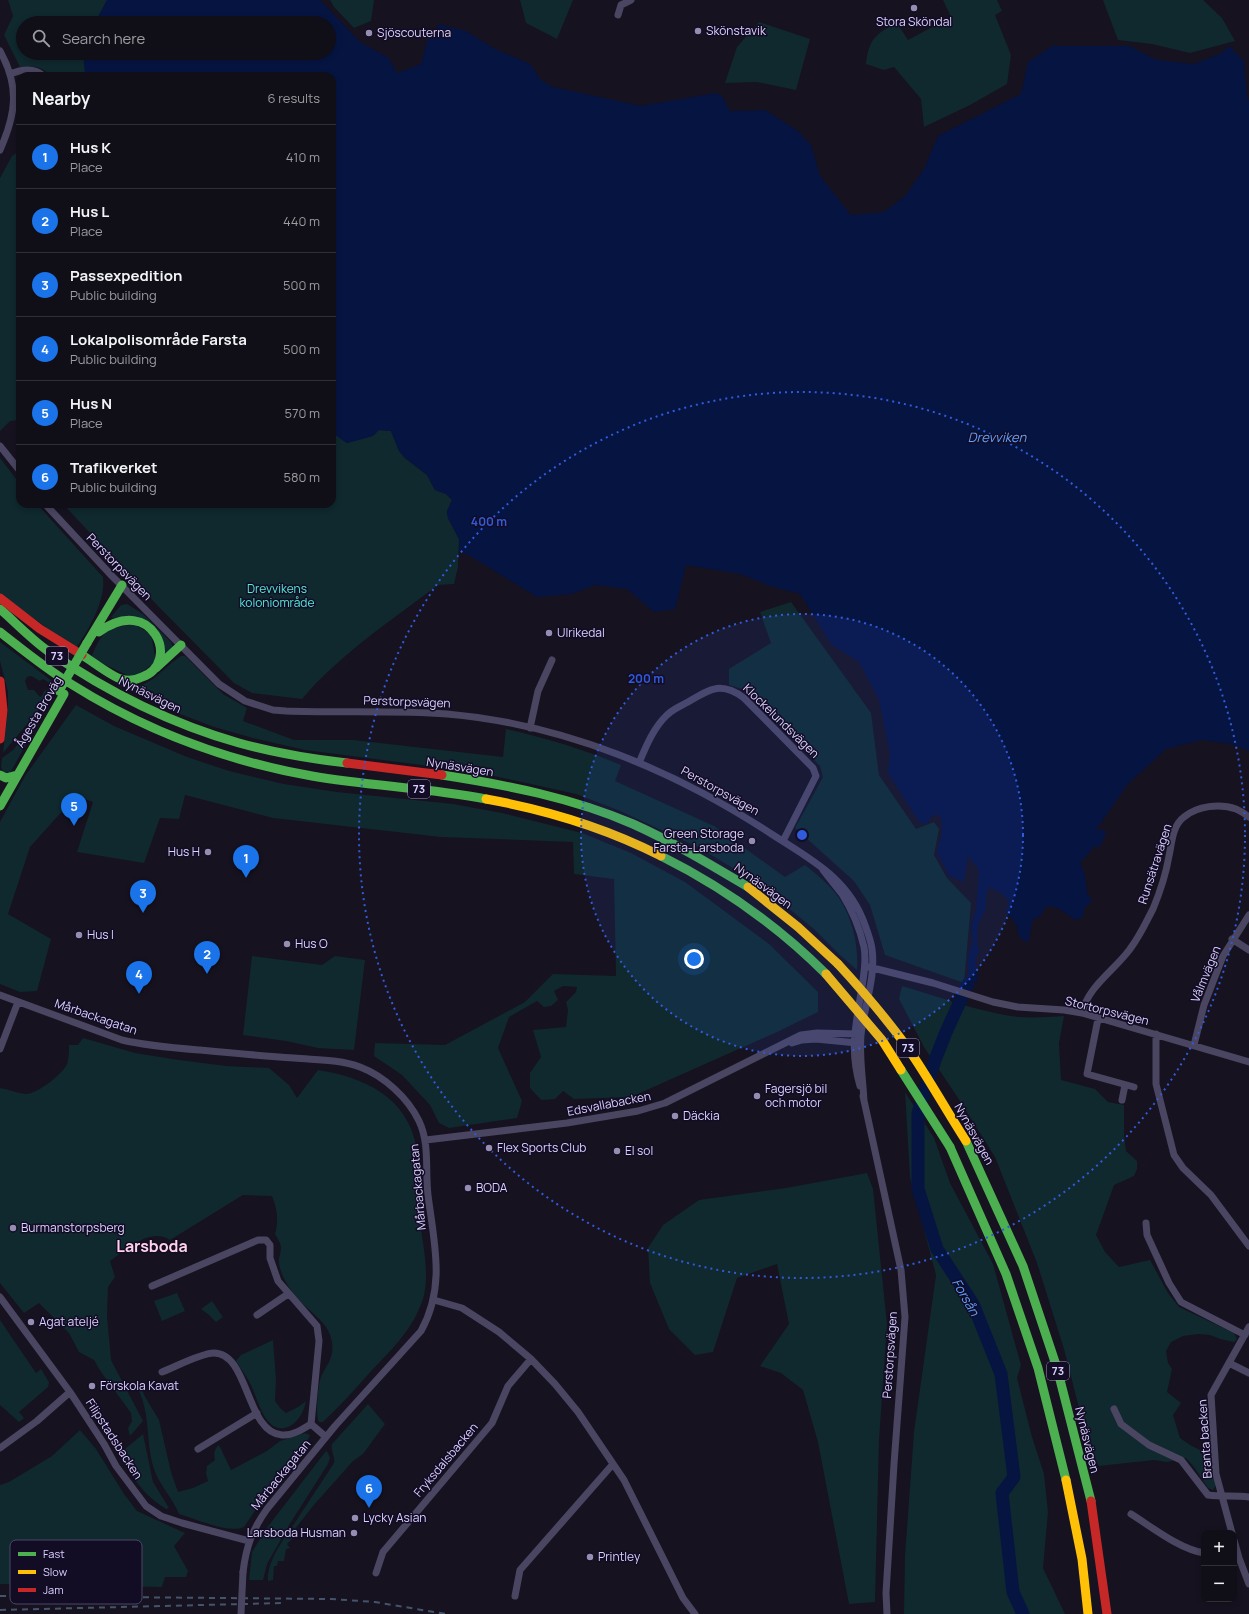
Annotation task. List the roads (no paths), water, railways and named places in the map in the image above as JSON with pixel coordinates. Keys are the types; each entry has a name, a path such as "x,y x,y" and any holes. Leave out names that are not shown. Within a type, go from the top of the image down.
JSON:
{"main road":[{"name":"Ågesta Broväg","path":"89,644 99,632 123,587"},
{"name":"Ågesta Broväg","path":"0,806 14,776 61,692 123,587"},
{"path":"0,598 40,629 120,679 130,681 143,679 151,674 181,645"},
{"name":"Nynäsvägen","path":"0,609 47,650 89,677 120,695 184,724 239,743 304,758 443,775 513,788 583,805 633,824 676,845 748,887 798,927 838,964 864,992 895,1030 917,1062 966,1141 1024,1266 1057,1368 1090,1497 1107,1614"},
{"path":"99,632 106,626 120,620 129,619 144,623 153,630 159,642 160,656 156,668"},
{"name":"73","path":"0,632 23,652 102,703 133,720 176,738 239,760 314,776 443,792 512,804 575,820 627,840 670,860 733,899 788,939 826,974 882,1040 950,1147 1006,1274 1038,1368 1070,1495 1082,1559 1088,1614"},
{"path":"0,681 3,710 0,739"},
{"path":"0,775 6,778 14,776"},
{"name":"Ågesta Broväg","path":"0,796 14,776"}],"street":[{"path":"618,15 621,5 631,0"},
{"path":"0,51 10,74 13,88 14,106 12,120 0,150"},
{"path":"16,72 23,70 38,72"},
{"path":"10,74 16,72"},
{"path":"0,446 16,466"},
{"name":"Perstorpsvägen","path":"49,508 123,587 219,684 231,694 246,702 272,710 307,712 448,714 502,722 586,743 639,763 695,788 736,810 818,864 841,893 849,906 858,928 869,967 857,1034 857,1043 864,1101 901,1270 905,1317 886,1594 887,1614"},
{"path":"530,728 538,691 552,660"},
{"name":"Klockelundsvägen","path":"639,763 654,731 667,715 709,690 722,688 734,690 744,698 813,768 816,776 783,841"},
{"name":"Runsätravägen","path":"1082,1013 1084,1002 1091,992 1119,962 1141,932 1154,906 1176,828 1183,817 1207,806 1226,806 1237,809 1249,817"},
{"name":"Vålmvägen","path":"1194,1045 1204,1005 1223,956 1249,915"},
{"path":"1232,940 1249,950"},
{"name":"Stortorpsvägen","path":"869,967 942,986 993,1002 1018,1007 1064,1010 1082,1013 1249,1062"},
{"name":"Mårbackagatan","path":"0,995 135,1043 332,1062 360,1067 391,1085 411,1107 419,1121 426,1140 428,1191 436,1261 436,1286 434,1300 429,1314 421,1331 326,1437 258,1522 245,1554 241,1614"},
{"path":"0,1049 18,1002"},
{"path":"1098,1018 1087,1074 1134,1087"},
{"name":"Edsvallabacken","path":"426,1140 567,1123 638,1111 665,1103 784,1044 792,1038 807,1034 857,1034"},
{"path":"1156,1034 1156,1084 1174,1155 1184,1168 1211,1195 1249,1246"},
{"name":"Edsvallabacken","path":"784,1044 816,1038 857,1043"},
{"path":"1122,1100 1125,1084"},
{"path":"1146,1223 1147,1235 1168,1283 1181,1302 1245,1335"},
{"path":"152,1286 258,1240 266,1240 270,1245 270,1258 278,1281 317,1326 319,1341 311,1424"},
{"path":"257,1315 288,1294"},
{"name":"Filipstadsbacken","path":"0,1297 70,1392 104,1444 116,1466 146,1506 161,1516 249,1541"},
{"path":"434,1300 462,1308 499,1332 531,1359 555,1384 578,1412 624,1480 684,1598 695,1614"},
{"name":"Branta backen","path":"1231,1530 1216,1474 1211,1395 1249,1327"},
{"path":"162,1372 207,1354 215,1353 226,1356 240,1375 263,1424 271,1431 282,1435 297,1432 311,1424"},
{"name":"Fryksdalsbacken","path":"376,1573 383,1552 492,1423 508,1386 531,1359"},
{"path":"1229,1363 1249,1373"},
{"name":"Filipstadsbacken","path":"0,1448 37,1421 70,1392"},
{"path":"1114,1409 1122,1424 1149,1445 1181,1460 1208,1495 1222,1497 1249,1497"},
{"path":"198,1449 257,1413"},
{"path":"311,1424 326,1437"},
{"path":"515,1596 520,1570 613,1464"},
{"path":"1132,1514 1190,1550 1201,1552"},
{"path":"1237,1554 1249,1584"}],"water":[{"name":"Drevviken","path":"107,0 320,0 335,16 99,16"},
{"name":"Drevviken","path":"336,17 360,42 389,58 397,73 421,64 427,41 439,24 466,31 495,49 530,64 541,80 553,87 641,106 716,93 722,96 730,111 765,110 798,131 811,145 820,176 851,215 884,212 905,196 924,169 938,136 1021,94 1028,62 1052,46 1129,46 1157,60 1194,64 1220,54 1229,46 1244,61 1247,98 1249,100 1249,751 1231,744 1202,740 1166,749 1127,785 1096,830 1104,830 1106,833 1100,847 1095,846 1080,863 1085,875 1087,892 1092,901 1084,909 1083,917 1075,920 1058,908 1046,906 1041,916 1033,919 1028,943 1020,938 1016,924 1006,912 1009,901 1001,893 989,887 986,896 986,908 978,925 977,940 979,953 975,958 978,981 968,984 968,959 973,940 971,926 976,910 979,870 968,856 964,882 949,876 937,852 942,833 941,817 934,814 926,824 920,823 888,773 890,753 879,700 859,662 831,644 800,594 770,586 740,574 686,565 675,609 654,612 627,589 595,585 571,594 537,597 470,556 459,551 459,539 448,518 447,511 452,500 446,494 435,490 427,475 405,458 399,451 391,431 379,430 373,436 347,443 336,436 336,72 85,72 84,60 336,60"}],"waterway":[{"name":"Forsån","path":"968,984 935,1060 918,1113 918,1189 937,1249 973,1304 1001,1374 1014,1477 1002,1493 1013,1592 1023,1614"}],"railway":[{"path":"0,1596 10,1596"},
{"path":"142,1597 331,1599 375,1602 446,1614"},
{"path":"0,1610 284,1603"}],"place":[{"name":"Stora Sköndal","path":"914,8"},
{"name":"Skönstavik","path":"698,31"},
{"name":"Sjöscouterna","path":"369,33"},
{"name":"Ulrikedal","path":"549,633"},
{"name":"Hus N","path":"74,826"},
{"name":"Green Storage Farsta-Larsboda","path":"752,841"},
{"name":"Hus H","path":"208,852"},
{"name":"Hus K","path":"246,878"},
{"name":"Passexpedition","path":"143,913"},
{"name":"Hus I","path":"79,935"},
{"name":"Hus O","path":"287,944"},
{"name":"Hus L","path":"207,974"},
{"name":"Lokalpolisområde Farsta","path":"139,994"},
{"name":"Fagersjö bil och motor","path":"757,1096"},
{"name":"Däckia","path":"675,1116"},
{"name":"Flex Sports Club","path":"489,1148"},
{"name":"El sol","path":"617,1151"},
{"name":"BODA","path":"468,1188"},
{"name":"Burmanstorpsberg","path":"13,1228"},
{"name":"Agat ateljé","path":"31,1322"},
{"name":"Förskola Kavat","path":"92,1386"},
{"name":"Trafikverket","path":"369,1508"},
{"name":"Lycky Asian","path":"355,1518"},
{"name":"Larsboda Husman","path":"354,1533"},
{"name":"Printley","path":"590,1557"}],"district":[{"name":"Larsboda","path":"152,1246"}],"park label":[{"name":"Drevvikens koloniområde","path":"277,596"}]}
